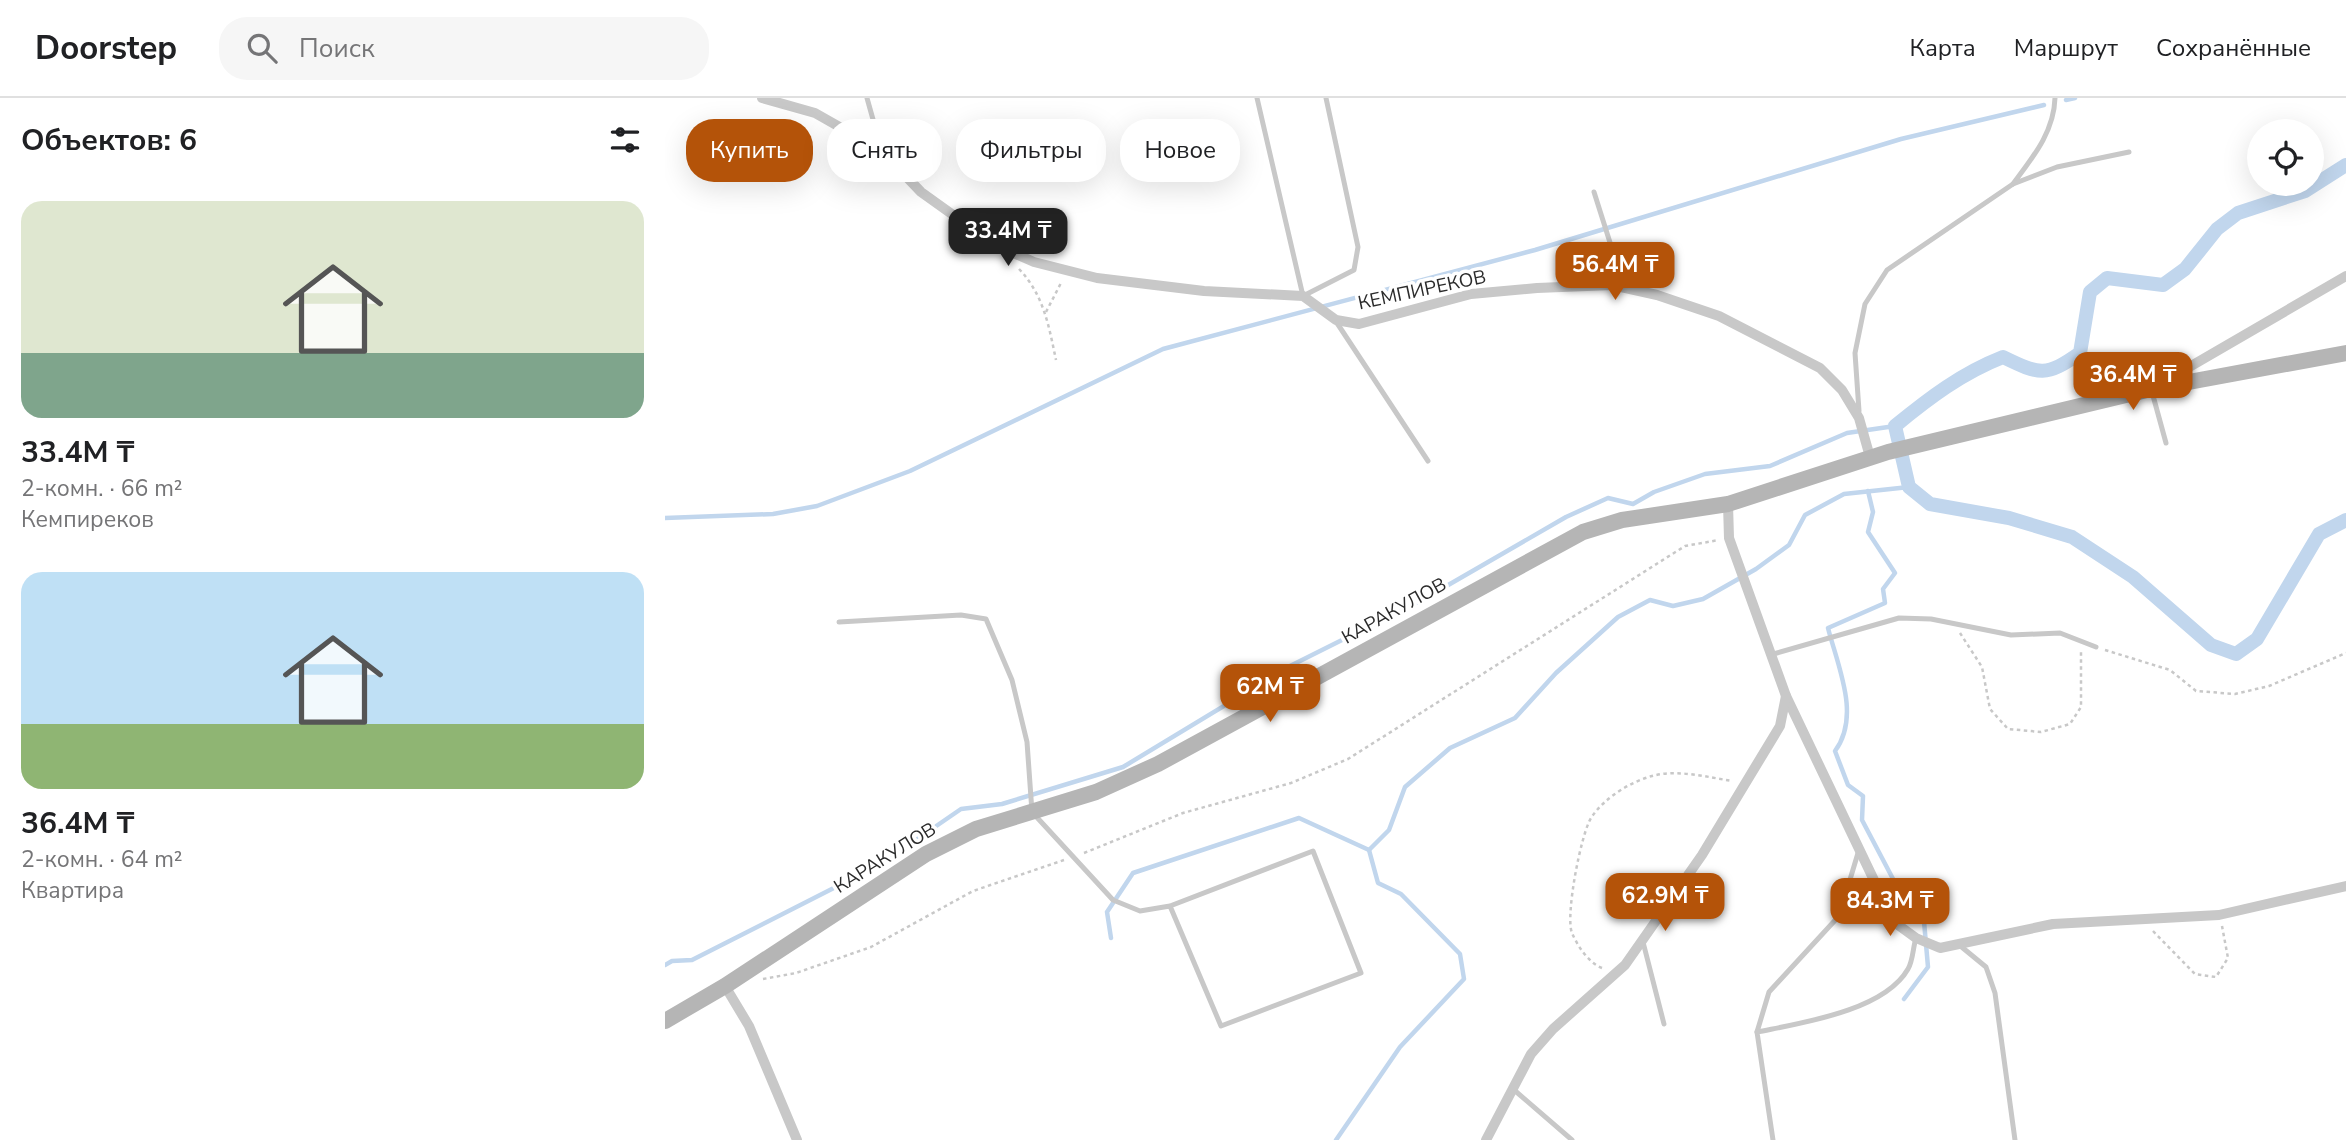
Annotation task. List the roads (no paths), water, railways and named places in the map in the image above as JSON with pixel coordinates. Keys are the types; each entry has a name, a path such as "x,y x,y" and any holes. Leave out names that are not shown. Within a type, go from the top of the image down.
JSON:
{"main road":[{"name":"КАРАКУЛОВ","path":"665,1021 725,986 926,854 976,829 1096,792 1158,764 1583,531 1622,520 1728,504 1888,452 2151,389 2346,353"}],"street":[{"path":"762,98 815,113 827,120"},
{"path":"911,182 921,192 995,245 1034,262 1077,273 1204,291 1306,298 1332,317"},
{"path":"2151,389 2346,276"},
{"name":"КЕМПИРЕКОВ","path":"1332,317 1359,324 1471,294 1612,285 1657,295 1719,316 1820,368 1842,390 1859,418 1870,457"},
{"path":"1728,504 1729,538 1786,696 1894,922 1916,938 1940,948 2053,924 2219,915 2346,886"},
{"path":"1486,1140 1531,1054 1553,1029 1615,973 1702,855 1780,726 1786,696"},
{"path":"725,986 749,1026 797,1140"}],"lane":[{"path":"867,98 873,119"},
{"path":"1257,98 1306,298 1354,270 1358,247 1326,98"},
{"path":"2013,184 2039,148 2055,118 2055,98"},
{"path":"1859,418 1855,353 1865,304 1887,270 2013,184 2057,167 2129,152"},
{"path":"1594,192 1613,252 1612,285"},
{"path":"1332,317 1428,461"},
{"path":"2151,389 2166,443"},
{"path":"839,622 961,615 986,619 1012,680 1027,742 1032,812 1114,900 1140,911 1170,906 1313,851 1361,973 1221,1027 1170,906"},
{"path":"1770,655 1899,618 1931,619 2011,635 2060,633 2096,646"},
{"path":"1773,1140 1757,1032 1769,992 1839,916 1859,850"},
{"path":"1757,1032 1823,1019 1890,991 1909,968 1916,938"},
{"path":"1642,939 1664,1024"},
{"path":"1958,944 1986,967 1995,993 2015,1140"},
{"path":"1513,1089 1572,1140"}],"waterway":[{"path":"2066,100 2075,98"},
{"path":"665,518 773,514 817,506 910,471 1163,349 1535,250 1901,139 2044,105"},
{"path":"2346,165 2305,191 2238,213 2217,229 2185,269 2163,285 2107,278 2090,292 2080,353 2068,361 2043,371 2003,357 1946,387 1895,426 1909,487 1930,504 2009,518 2072,537 2133,577 2211,645 2236,654 2257,639 2319,534 2346,520"},
{"path":"665,965 672,961 692,960 881,864 961,809 1002,804 1123,767 1290,666 1424,599 1566,517 1608,498 1633,504 1654,492 1705,474 1770,466 1847,433 1895,426"},
{"path":"1111,938 1107,912 1133,873 1299,818 1369,850 1389,830 1405,787 1450,748 1515,718 1556,673 1618,617 1650,600 1673,606 1703,599 1756,569 1789,545 1805,515 1844,494 1909,487"},
{"path":"1868,491 1873,512 1868,532 1895,573 1883,589 1885,603 1828,628 1847,707 1843,737 1835,751 1848,785 1863,796 1862,820 1902,896 1923,910 1928,967 1904,999"},
{"path":"1336,1140 1400,1047 1464,979 1460,954 1401,894 1378,883 1369,850"}]}
